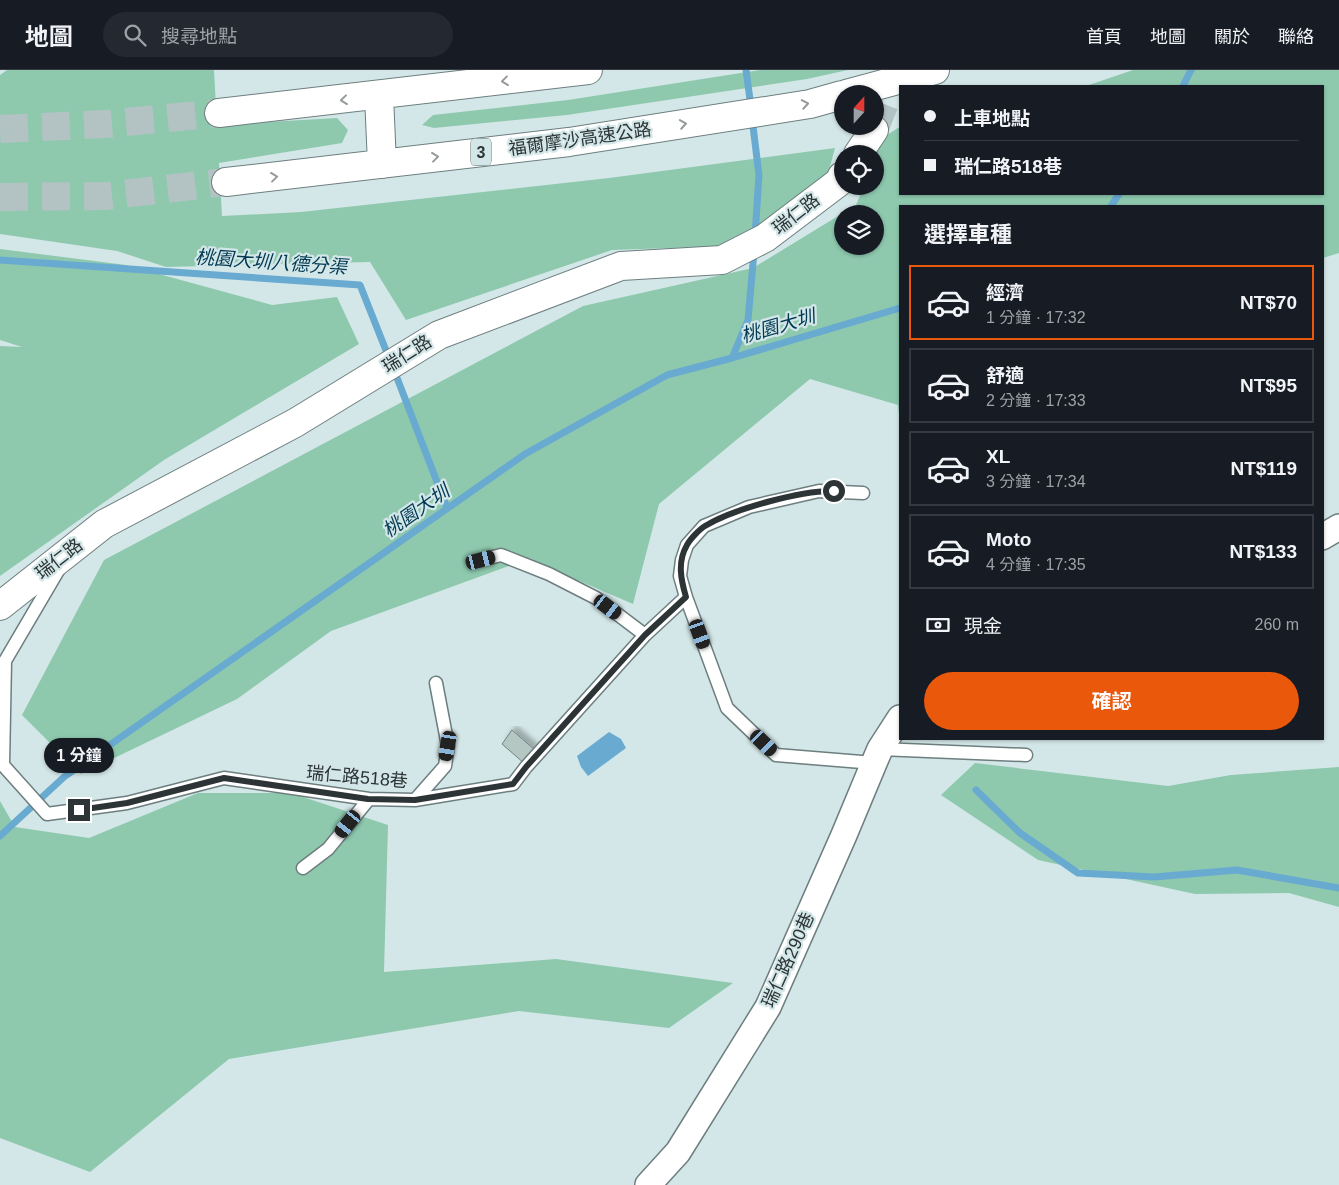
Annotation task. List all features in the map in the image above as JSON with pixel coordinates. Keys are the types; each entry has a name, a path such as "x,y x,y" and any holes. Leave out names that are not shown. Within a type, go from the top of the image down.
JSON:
{"main road":[{"path":"219,113 379,96 588,70"},
{"path":"879,85 935,70"},
{"path":"379,96 382,164"},
{"name":"福爾摩沙高速公路","path":"226,182 569,142 810,104 834,97"},
{"name":"瑞仁路","path":"0,606 104,524 295,423 439,334 620,266 722,260 766,238 834,186"}],"street":[{"path":"1324,536 1339,527"},
{"name":"瑞仁路290巷","path":"648,1185 678,1152 768,1007 877,756 899,720"}],"lane":[{"path":"863,493 819,490 749,507 704,526 687,545 682,560 680,576 727,708 776,755 1026,755"},
{"name":"瑞仁路518巷","path":"68,552 5,661 3,764 47,814 127,803 224,778 368,799 415,800 513,784 526,767 645,635 686,597"},
{"path":"481,560 501,555 549,574 596,598 645,635"},
{"path":"415,800 444,766 448,746 436,682"},
{"path":"303,868 328,848 368,799"}],"green space":[{"path":"7,70 214,70 217,125 337,118 348,130 342,143 219,163 222,216 301,212 609,178 834,148 834,152 827,178 731,246 612,250 406,320 370,262 166,267 117,251 0,234 0,75"},
{"path":"760,70 848,70 807,79 567,115 434,128 422,125 433,115 568,100"},
{"path":"1133,70 1339,70 1339,253 1324,258 1324,205 899,205 899,414 898,405 810,379 659,504 633,604 528,559 331,631 237,699 81,774 22,715 104,560 583,306 753,268 834,218 834,255 884,255 884,205 856,205 860,195 884,195 884,145 879,145 882,138 899,128 899,195 1324,195 1324,85 1089,85"},
{"path":"0,249 126,265 272,305 337,297 359,344 164,460 0,576 0,346 22,347 0,340"},
{"path":"975,763 1168,786 1231,775 1339,767 1339,907 1289,893 1195,894 1038,860 941,795"},
{"path":"198,793 291,793 388,825 384,972 556,959 733,983 669,1028 519,1011 229,1059 90,1172 0,1138 0,801 15,827 89,838"}],"water":[{"path":"609,732 621,739 626,748 588,776 581,767 577,756"}],"building":[{"path":"512,730 535,750 525,764 502,744"}],"waterway":[{"path":"746,70 751,107"},
{"name":"桃園大圳","path":"1184,85 1191,70"},
{"path":"752,118 759,175 755,236"},
{"name":"桃園大圳","path":"1112,205 1118,195"},
{"path":"732,358 748,320 754,252"},
{"name":"桃園大圳八德分渠","path":"0,260 360,285 389,358"},
{"name":"桃園大圳","path":"0,836 64,777 525,454 667,375 732,358 899,308"},
{"name":"桃園大圳八德分渠","path":"394,370 447,508"},
{"path":"976,790 1020,833 1078,873 1154,877 1237,870 1339,888"}],"tunnel":[{"path":"884,105 898,70"},
{"path":"0,129 105,124 219,113"},
{"path":"0,197 105,196 226,182"}],"route":[{"path":"79,810 127,803 224,778 368,799 415,800 513,784 526,767 645,635 686,597 680,576 682,560 687,545 704,526 749,507 819,490 834,491"}]}
